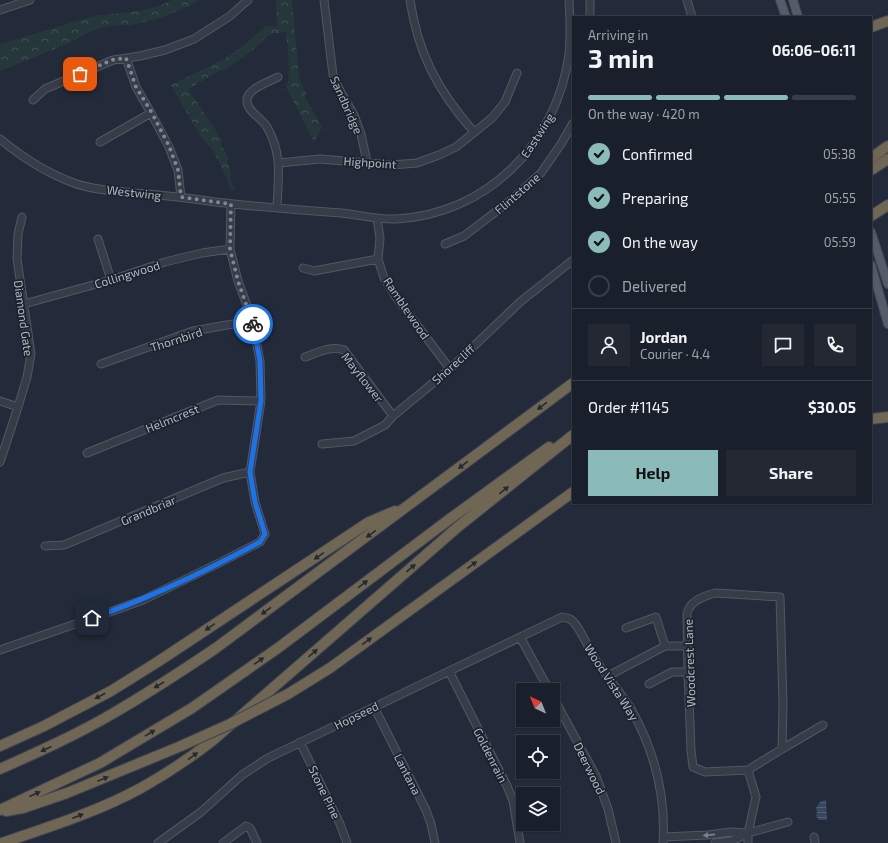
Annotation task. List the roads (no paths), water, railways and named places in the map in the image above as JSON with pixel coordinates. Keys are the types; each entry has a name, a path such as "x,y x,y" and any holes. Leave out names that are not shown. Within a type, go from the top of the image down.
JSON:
{"highway":[{"path":"872,23 888,21"},
{"path":"872,28 888,21"},
{"path":"872,157 888,146"},
{"path":"872,169 888,159"},
{"path":"872,215 888,205"},
{"path":"0,769 58,743 112,714 168,680 216,648 572,384"},
{"path":"872,419 888,417"},
{"path":"0,811 100,763 192,708 278,648 445,522 572,430"},
{"path":"2,843 99,808 140,788 192,756 459,526 572,436"},
{"path":"0,811 23,808 67,793 181,746 230,724 288,694 330,668 572,493"},
{"path":"0,746 44,726 111,691 166,657 370,522 413,502"}],"main road":[{"path":"780,0 786,16"},
{"path":"793,0 798,16"},
{"path":"872,235 888,284"},
{"path":"872,268 888,324"}],"street":[{"path":"0,10 30,0"},
{"path":"33,100 45,89 112,60 165,50 194,39 230,16 248,0"},
{"name":"Sandbridge","path":"324,0 333,75 354,115 359,128 367,162"},
{"path":"410,0 416,32 430,68 444,94 457,113 474,132"},
{"name":"Eastwing","path":"376,219 413,217 436,212 466,201 493,185 529,151 550,116 559,96 569,55 571,30 569,0"},
{"path":"590,0 590,16"},
{"path":"687,0 692,16"},
{"path":"126,58 136,87 152,113 169,146 178,170 181,197"},
{"name":"Highpoint","path":"278,163 320,159 392,165 417,163 439,155 456,147 492,118 506,102 517,73"},
{"path":"277,208 279,179 278,163 272,136 265,124 250,109 247,101 253,90 278,76"},
{"path":"100,142 152,113"},
{"name":"Flintstone","path":"445,244 464,236 511,200 541,173 572,125"},
{"name":"Westwing","path":"0,139 17,154 45,171 76,184 113,191 181,197 231,204 352,214 376,219"},
{"path":"0,650 143,600 178,584 260,542 265,534 255,502 250,472 261,401 260,361 252,319 238,281 230,249 231,204"},
{"name":"Diamond Gate","path":"0,462 27,377 31,354 17,259 18,234 22,217"},
{"name":"Ramblewood","path":"376,219 380,238 378,259 384,278 396,297 450,369"},
{"path":"98,238 111,280"},
{"name":"Collingwood","path":"24,304 111,280 165,262 202,253 230,249"},
{"path":"303,268 314,271 378,259"},
{"name":"Shorecliff","path":"322,444 354,440 385,425 393,416 450,369 520,302 572,261"},
{"name":"Thornbird","path":"101,364 193,331 252,319"},
{"name":"Mayflower","path":"305,357 331,348 338,347 344,350 393,416"},
{"name":"Helmcrest","path":"87,453 218,400 261,401"},
{"path":"0,401 18,407"},
{"name":"Grandbriar","path":"45,546 64,545 223,478 250,472"},
{"name":"Woodcrest Lane","path":"782,749 783,705 780,596 715,593 704,596 692,604 688,609 688,672 693,767 706,772 748,770 823,725"},
{"name":"Hopseed","path":"158,843 201,812 242,775 268,758 562,617 570,618"},
{"path":"626,628 656,617 665,646"},
{"name":"Wood Vista Way","path":"570,618 578,626 597,663 630,708 644,736 654,761 660,784 663,808 663,840"},
{"path":"520,637 545,683"},
{"path":"608,676 665,646 688,646"},
{"name":"Goldenrain","path":"448,671 507,786 513,801 520,843"},
{"path":"649,684 672,672 688,672"},
{"name":"Lantana","path":"374,707 426,810 432,824 436,843"},
{"name":"Deerwood","path":"560,710 596,776 608,809 616,843"},
{"name":"Stone Pine","path":"300,742 340,824 347,843"},
{"path":"748,770 756,797 748,833 748,843"},
{"path":"715,843 732,841 748,833 788,822"},
{"path":"223,843 246,826 250,828 257,843"},
{"path":"663,840 731,832 748,833"}],"water":[{"path":"826,800 827,820 819,820 816,816 816,808 820,802"}]}
